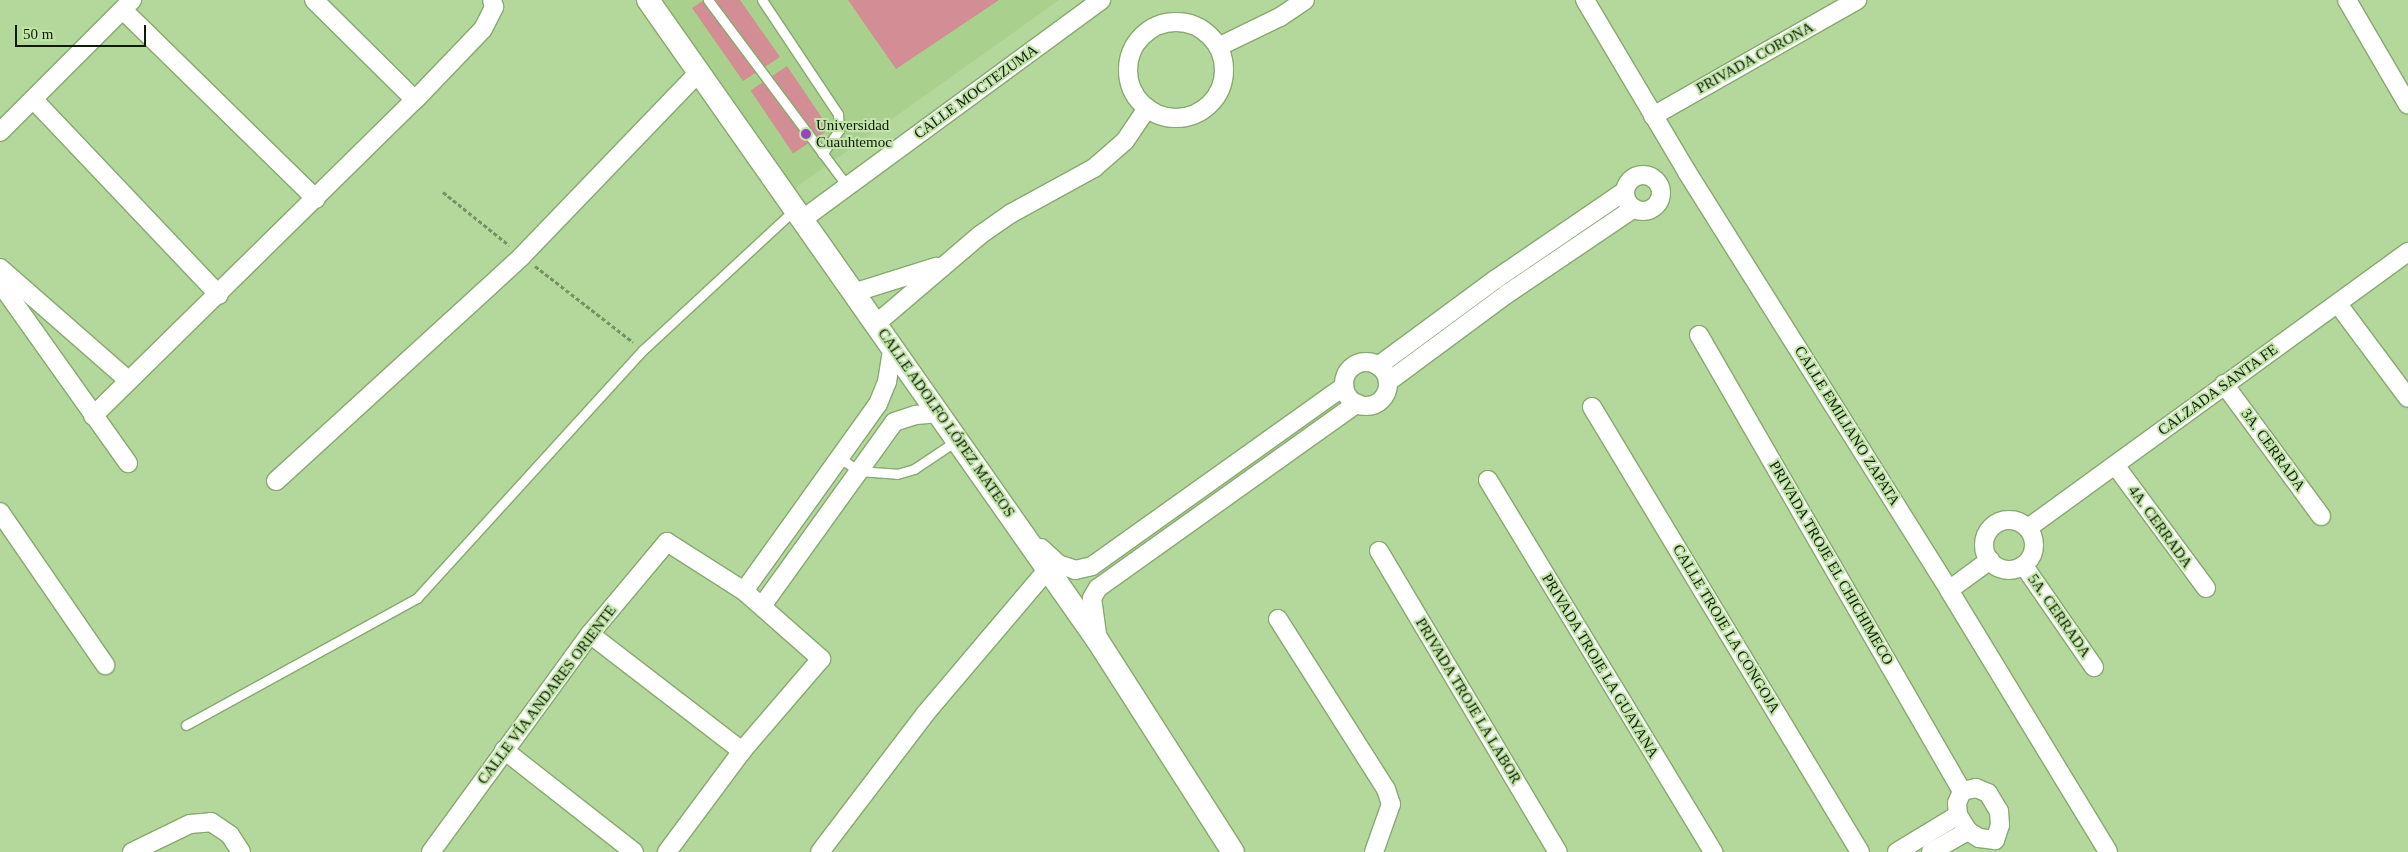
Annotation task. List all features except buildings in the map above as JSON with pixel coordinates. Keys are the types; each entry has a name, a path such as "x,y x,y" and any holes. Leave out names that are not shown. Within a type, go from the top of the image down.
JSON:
{"street":[{"path":"314,0 415,100"},
{"name":"CALLE ADOLFO LÓPEZ MATEOS","path":"648,0 698,74 856,292 892,349 1098,641 1233,852"},
{"name":"CALLE MOCTEZUMA","path":"799,214 848,187 1101,0"},
{"path":"1218,47 1280,17 1305,0"},
{"name":"CALLE EMILIANO ZAPATA","path":"1585,0 1653,116 1950,590 2108,852"},
{"name":"PRIVADA CORONA","path":"1653,116 1857,0"},
{"path":"2347,0 2408,105"},
{"path":"93,416 128,380 316,200 415,100 483,29 493,4"},
{"path":"0,132 128,5 316,200"},
{"path":"1171,22 1194,26 1208,34 1218,47 1223,62 1223,79 1217,94 1207,106 1193,115 1177,118 1161,116 1147,108 1130,83 1128,68 1138,40 1149,29 1171,22"},
{"path":"276,481 522,256 698,74"},
{"path":"33,99 218,295"},
{"path":"877,323 944,264 1010,214 1094,168 1125,140 1147,108"},
{"path":"1378,366 1496,279 1625,191 1630,180 1641,174 1657,182 1661,193 1657,205 1646,211 1634,208 1627,201 1625,191"},
{"path":"1098,641 1092,598 1098,588 1356,404 1376,404 1385,394 1388,382 1507,294 1634,208"},
{"name":"CALZADA SANTA FE","path":"2028,528 2408,252"},
{"path":"856,292 944,264"},
{"path":"0,268 128,380"},
{"path":"1496,279 1507,294"},
{"path":"0,283 128,463"},
{"path":"2338,304 2408,398"},
{"name":"PRIVADA TROJE EL CHICHIMECO","path":"1699,335 1962,791"},
{"path":"667,852 742,751 821,659 744,591 878,404 887,382 892,349"},
{"path":"1026,539 1044,549 1058,564 1075,570 1092,566 1344,386 1352,367 1365,362 1378,366 1388,382"},
{"name":"3A. CERRADA","path":"2224,384 2321,516"},
{"path":"1344,386 1356,404"},
{"name":"CALLE TROJE LA CONGOJA","path":"1592,406 1860,852"},
{"path":"762,606 894,422 916,415 937,413"},
{"name":"4A. CERRADA","path":"2115,465 2206,588"},
{"path":"1228,469 1240,487"},
{"name":"PRIVADA TROJE LA GUAYANA","path":"1488,480 1713,852"},
{"path":"0,512 105,665"},
{"path":"2005,520 2022,523 2028,528 2034,548 2024,566 2010,570 1990,560 1984,544 1990,529 2005,520"},
{"name":"CALLE VÍA ANDARES ORIENTE","path":"431,852 590,634 667,542 744,591"},
{"name":"PRIVADA TROJE LA LABOR","path":"1379,551 1558,852"},
{"path":"1950,590 1990,560"},
{"name":"5A. CERRADA","path":"2024,566 2094,667"},
{"path":"820,852 925,714 1047,570"},
{"path":"1278,619 1386,789 1392,804 1374,852"},
{"path":"590,634 742,751"},
{"path":"504,750 634,852"},
{"path":"1976,788 1988,793 1999,811 1998,846 1968,831 1958,815 1957,803 1962,791 1976,788"},
{"path":"1897,852 1958,815"},
{"path":"132,852 190,824 211,822 230,835 241,852"},
{"path":"1931,852 1968,831"}],"lane":[{"path":"708,0 848,187"},
{"path":"762,0 838,114 839,130 822,154"},
{"path":"186,725 417,598 643,350 799,214"},
{"path":"839,457 858,471 897,474 914,469 956,440"}],"path":[{"path":"443,192 643,350"}],"shaded area":[{"name":"Universidad Cuauhtemoc","path":"648,0 1059,0 785,195"},
{"path":"704,0 740,0 780,57 743,81 692,8"},
{"path":"848,0 999,0 896,69"},
{"path":"787,66 829,129 793,154 751,91"}],"place":[{"name":"Universidad Cuauhtemoc","path":"806,134"}]}
